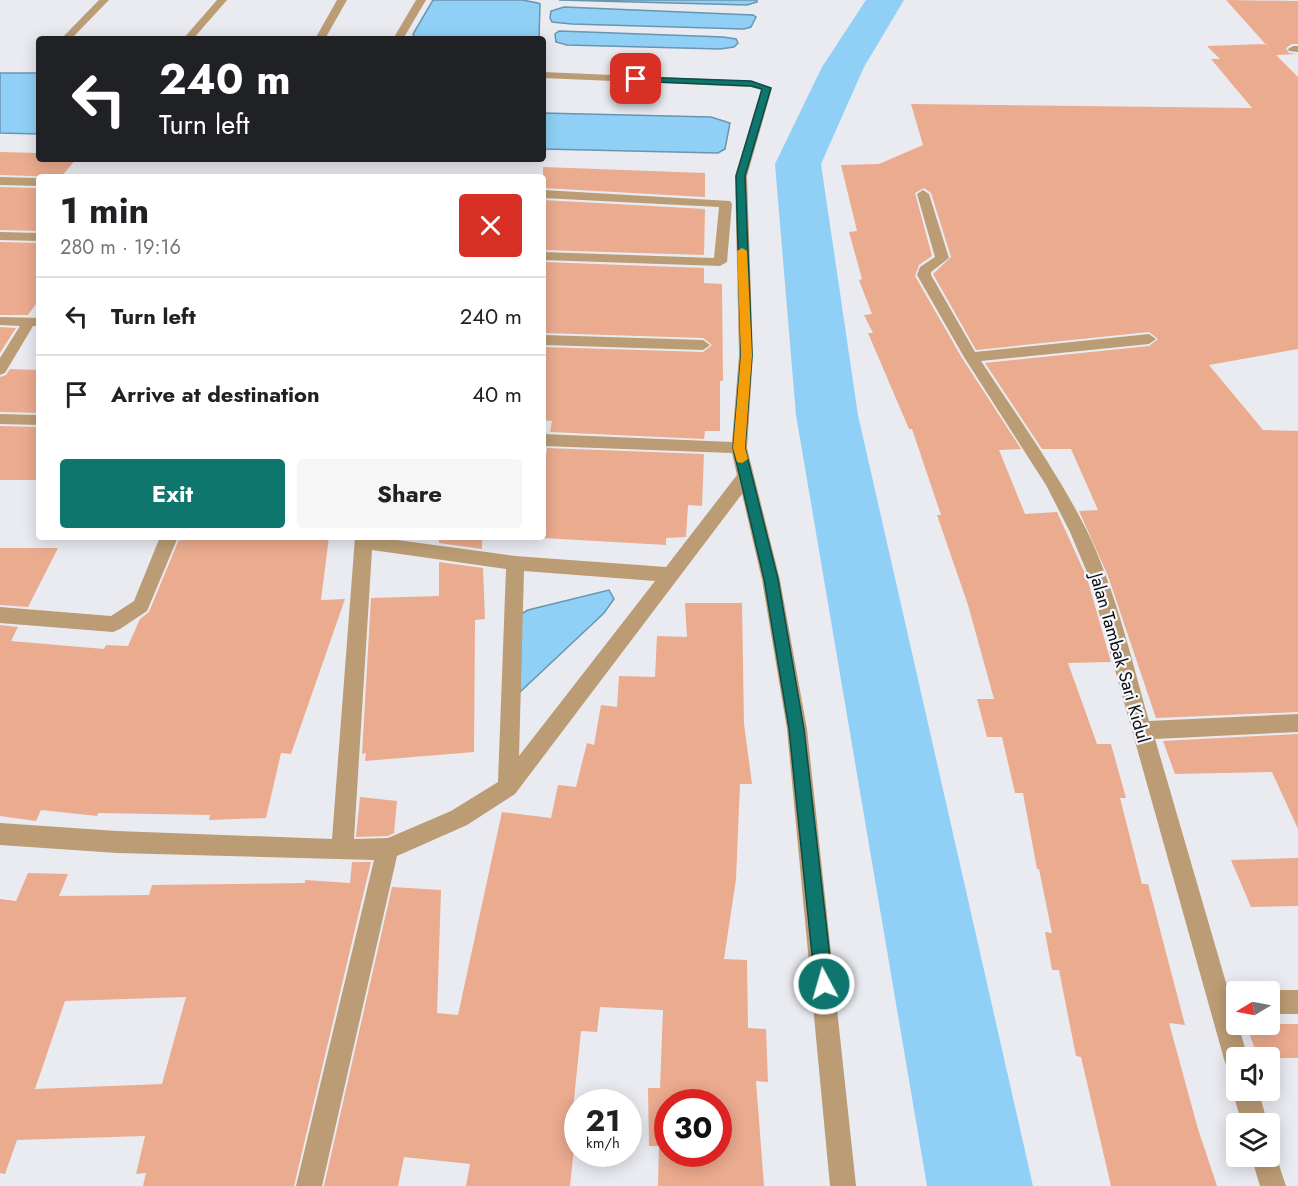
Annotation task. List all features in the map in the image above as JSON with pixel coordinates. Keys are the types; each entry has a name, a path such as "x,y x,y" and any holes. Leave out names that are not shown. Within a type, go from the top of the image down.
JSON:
{"street":[{"path":"69,36 104,0"},
{"path":"191,36 222,0"},
{"path":"322,36 342,0"},
{"path":"400,36 421,0"},
{"path":"546,75 751,84 767,88 741,176 746,355 739,448 771,579 796,729 843,1186"},
{"path":"0,181 36,182"},
{"path":"546,194 726,204 720,262 546,256"},
{"name":"Jalan Tambak Sari Kidul","path":"923,194 942,258 925,270 924,276 971,357 1052,482 1079,532 1108,607 1141,731 1226,995"},
{"path":"0,236 36,237"},
{"path":"0,321 34,322"},
{"path":"0,370 34,322"},
{"path":"971,357 1149,339"},
{"path":"546,340 703,345"},
{"path":"0,418 36,420"},
{"path":"546,440 739,448"},
{"path":"0,834 117,842 342,850 388,849 459,818 508,787 746,476"},
{"path":"0,615 113,624 128,617 141,606 168,540"},
{"path":"342,850 363,540 515,563 670,575"},
{"path":"508,787 515,563"},
{"path":"1141,731 1298,723"},
{"path":"309,1186 388,849"},
{"path":"1280,1002 1298,1002"},
{"path":"1267,1167 1273,1186"}],"water":[{"path":"433,0 522,0 540,4 539,36 414,36"},
{"path":"559,0 757,0 757,2 747,5"},
{"path":"564,7 753,15 756,17 751,27 744,29 552,22 551,11"},
{"path":"559,31 723,37 736,39 738,43 734,47 720,49 567,45 556,42 555,34"},
{"path":"0,73 36,73 36,134 0,133"},
{"path":"546,113 711,117 730,123 725,149 718,153 546,149"},
{"path":"609,590 614,599 604,613 520,692 521,614 528,610"}],"building":[{"path":"1226,0 1298,1 1298,44 1292,44 1286,48 1289,53 1297,54 1276,55 1298,77 1298,349 1209,365 1263,430 1298,431 1298,712 1156,718 1108,576 1079,511 1098,510 1071,449 1042,449 985,363 1149,346 1158,339 1149,332 976,350 933,274 951,257 931,193 924,188 915,193 932,256 919,265 915,276 962,358 1021,449 999,450 1025,514 1057,512 1087,578 1111,662 1068,663 1097,744 1111,744 1126,798 1120,798 1142,884 1148,884 1185,1025 1169,1023 1198,1129 1217,1186 1111,1186 1081,1057 1076,1056 1059,970 1052,970 1045,932 1052,933 1023,793 1015,793 1002,737 987,737 977,699 994,699 968,605 937,515 941,515 912,429 909,429 868,333 873,333 864,315 872,314 859,280 862,279 849,232 857,231 841,165 879,164 923,145 911,104 1252,108 1211,59 1220,59 1207,46 1265,44"},
{"path":"0,152 36,153 36,162 74,162 64,174 0,175"},
{"path":"543,167 705,173 705,197 546,188 546,174 543,174"},
{"path":"0,187 36,188 36,231 0,230"},
{"path":"546,200 705,209 704,255 546,250"},
{"path":"0,242 36,243 36,304 28,315 0,315"},
{"path":"546,262 704,268 704,283 722,284 723,381 720,381 720,431 705,431 704,439 550,432 552,421 546,420 546,347 703,352 712,345 703,338 546,333"},
{"path":"0,327 16,328 0,353"},
{"path":"10,369 36,370 36,413 0,412 0,377 6,375"},
{"path":"0,426 36,427 36,480 0,480"},
{"path":"547,448 704,454 702,506 688,505 686,537 666,538 666,545 546,538"},
{"path":"179,540 329,540 321,600 345,599 291,754 281,753 266,818 209,820 210,815 98,813 97,816 41,810 36,821 0,816 0,625 18,627 11,641 104,649 106,645 128,646 140,619 149,612"},
{"path":"439,540 482,540 482,549 439,543"},
{"path":"0,548 58,548 28,607 0,605"},
{"path":"439,562 483,568 485,619 475,620 474,752 365,761 366,753 362,754 371,598 439,596"},
{"path":"685,603 742,603 744,724 752,784 740,784 736,879 724,959 747,960 748,1028 766,1029 768,1082 756,1081 764,1186 658,1186 658,1167 732,1167 732,1089 654,1089 654,1146 649,1146 648,1088 660,1088 663,1010 600,1007 597,1032 581,1031 575,1089 564,1089 564,1167 572,1167 570,1186 466,1186 470,1164 404,1157 398,1186 324,1186 392,887 441,890 437,1013 458,1015 502,812 551,818 558,785 576,787 587,743 594,745 601,705 617,707 619,676 655,677 657,636 687,637"},
{"path":"1298,734 1298,829 1272,772 1175,774 1163,741"},
{"path":"360,797 397,801 394,833 388,836 356,837"},
{"path":"1298,858 1298,906 1251,907 1231,860"},
{"path":"352,862 371,862 294,1186 143,1186 146,1173 136,1174 145,1136 17,1140 5,1174 0,1173 0,899 16,901 28,873 68,874 59,896 149,895 152,885 305,883 305,880 350,883","holes":["186,997 162,1084 35,1089 65,1001"]},
{"path":"1280,1024 1298,1024 1298,1058 1280,1058 1280,1047 1254,1047 1250,1035 1280,1035"}],"waterway":[{"path":"885,0 843,67 798,164 827,415 980,1186"}],"slow traffic":[{"path":"742,251 746,355 739,448 742,459"}],"route":[{"path":"636,79 751,84 767,88 741,176 746,355 739,448 771,579 796,729 824,984"}]}
